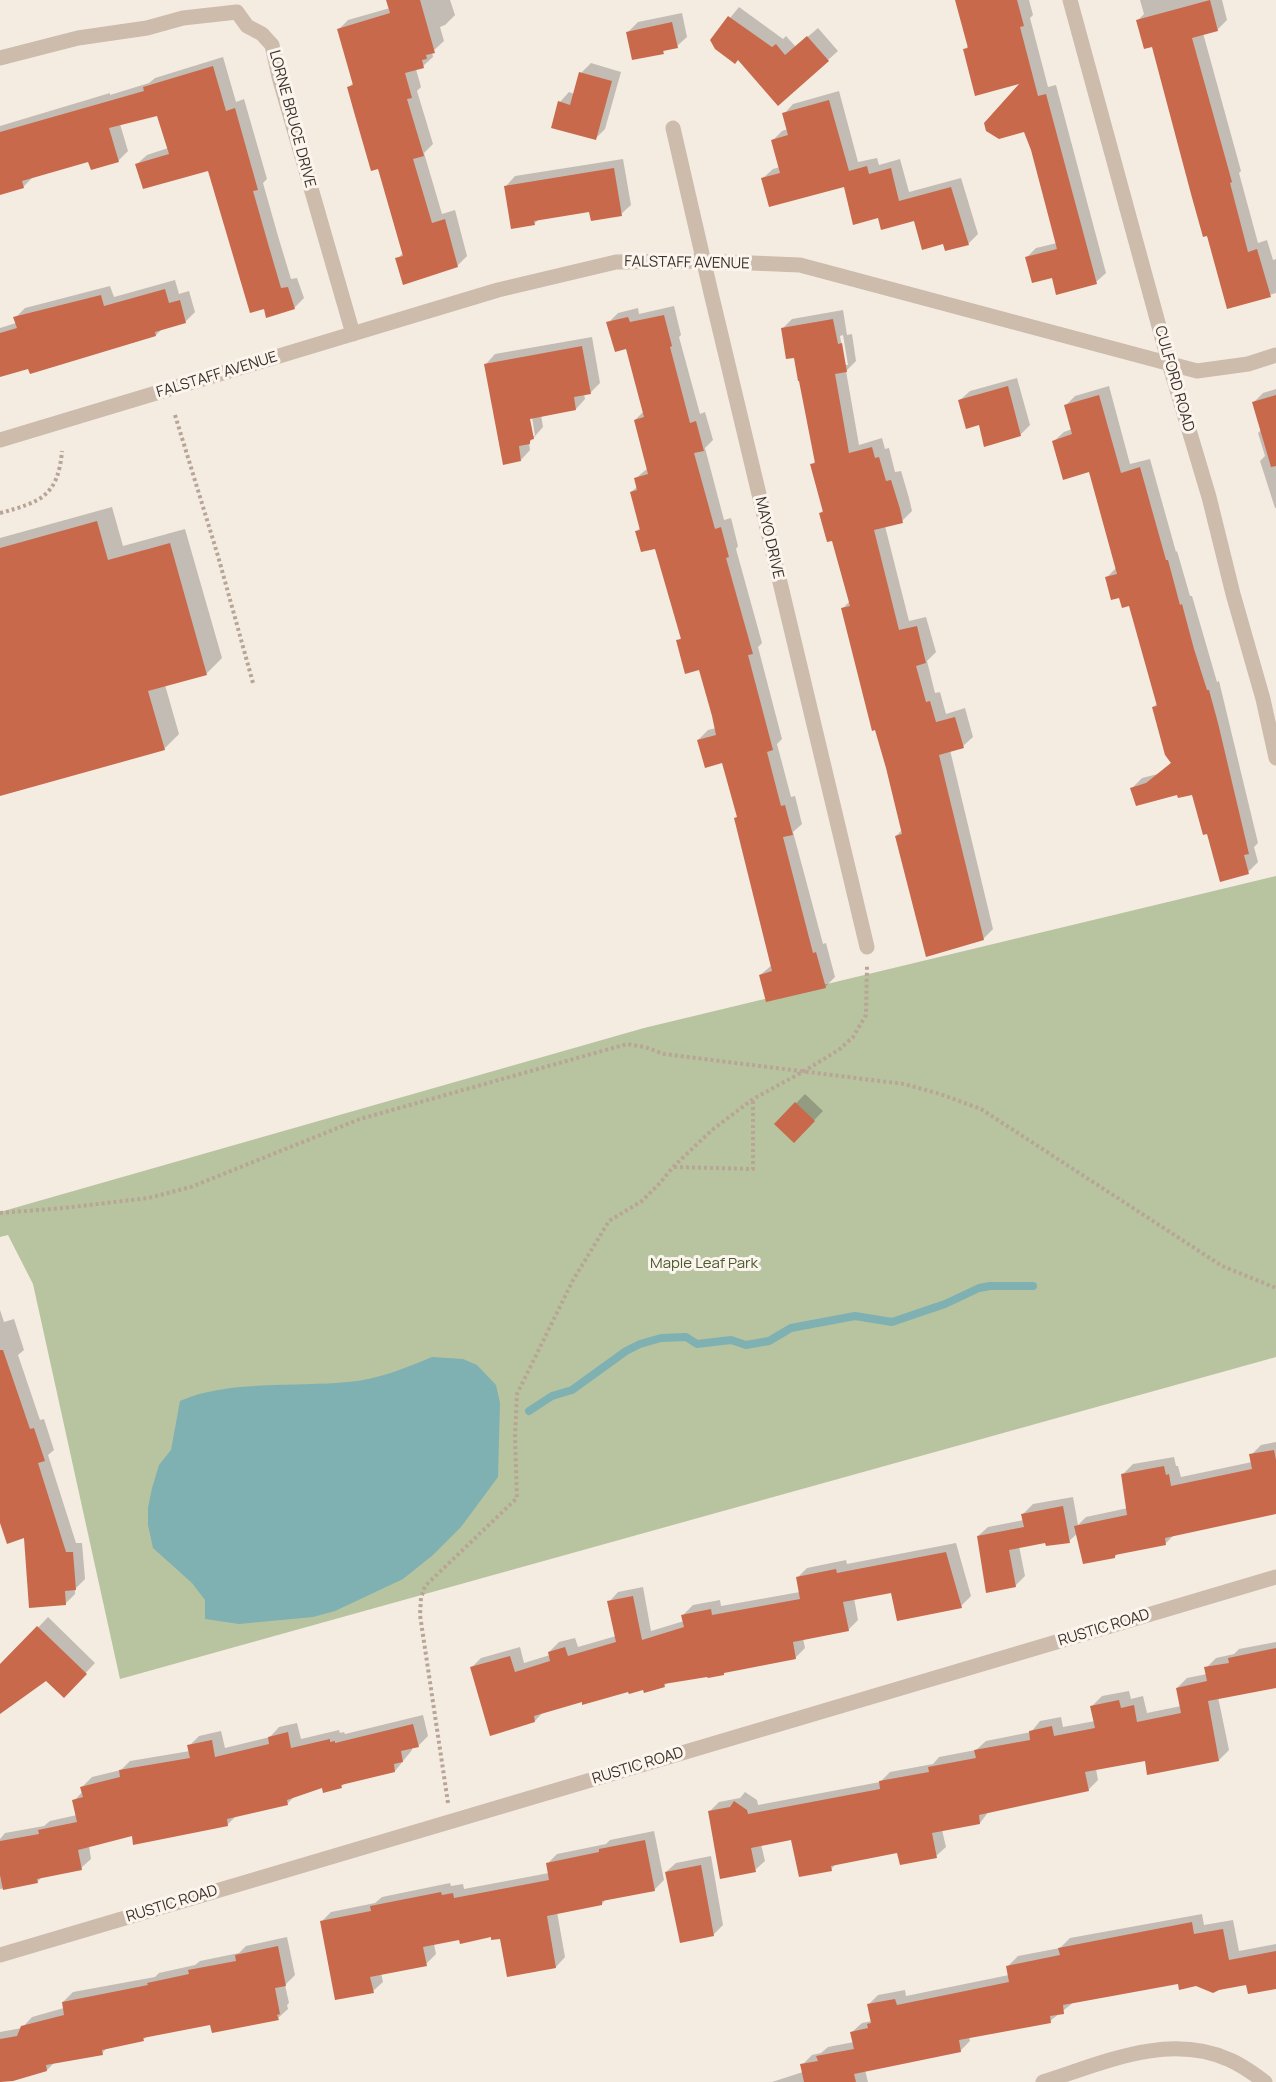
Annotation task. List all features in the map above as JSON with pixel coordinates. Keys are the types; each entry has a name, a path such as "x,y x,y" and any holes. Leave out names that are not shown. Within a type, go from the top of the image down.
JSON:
{"street":[{"name":"CULFORD ROAD","path":"1070,0 1169,363 1209,497 1233,594 1263,699 1276,758"},
{"name":"LORNE BRUCE DRIVE","path":"0,58 78,38 147,28 183,18 237,12 247,26 261,34 272,45 279,77 353,334"},
{"name":"MAYO DRIVE","path":"673,128 867,947"},
{"name":"FALSTAFF AVENUE","path":"0,440 498,290 616,262 703,261 800,265 1197,371 1248,364 1276,355"},
{"name":"RUSTIC ROAD","path":"0,1955 1276,1577"},
{"path":"1043,2082 1134,2052 1185,2048 1229,2060 1265,2082"}],"path":[{"path":"176,415 253,683"},
{"path":"0,513 32,504 53,487 60,469 62,451"},
{"path":"450,1822 420,1615 420,1598 424,1586 517,1498 515,1437 517,1394 573,1280 609,1221 642,1201 712,1130 753,1099 840,1049 853,1037 866,1015 867,947"},
{"path":"0,1213 148,1198 191,1186 360,1119 627,1044 645,1047 664,1054 904,1084 981,1109 1222,1266 1276,1288"},
{"path":"673,1167 753,1169 753,1099"}],"green space":[{"name":"Maple Leaf Park","path":"1276,876 1276,1357 120,1679 33,1284 8,1235 0,1237 0,1212 644,1028"}],"water":[{"path":"432,1357 463,1359 477,1365 496,1385 500,1403 498,1477 461,1527 433,1555 403,1579 335,1611 313,1617 239,1624 205,1619 205,1600 192,1583 153,1548 148,1525 148,1508 152,1488 159,1465 171,1450 180,1401 198,1394 240,1387 359,1381 391,1373"}],"building":[{"path":"386,0 420,0 435,53 426,55 427,59 422,60 424,68 405,73 412,98 407,99 424,156 413,159 432,223 445,219 458,267 403,285 395,258 403,256 378,169 371,171 347,87 353,85 337,29 390,13"},
{"path":"955,0 1017,0 1024,26 1020,27 1038,96 1046,94 1097,284 1056,295 1052,278 1032,283 1025,257 1057,249 1031,150 1024,132 999,139 986,131 984,123 1019,84 975,96 963,49 968,48"},
{"path":"1210,0 1218,31 1192,38 1232,182 1230,183 1248,252 1257,249 1271,297 1227,309 1207,236 1203,237 1152,47 1144,49 1136,20"},
{"path":"728,16 772,47 776,44 785,55 807,36 829,61 778,106 738,60 735,64 715,49 710,40"},
{"path":"672,22 678,48 663,51 664,54 632,60 626,32"},
{"path":"213,66 226,111 235,108 258,190 253,191 281,288 288,287 295,309 266,318 264,309 250,313 208,171 143,189 135,164 169,154 157,116 109,128 119,162 91,170 88,162 22,181 24,188 0,195 0,132 144,91 143,87"},
{"path":"579,72 612,81 596,140 551,128 558,101 570,105"},
{"path":"829,100 849,171 867,166 869,174 891,168 899,201 951,187 969,245 945,251 943,244 922,250 914,221 881,230 878,218 853,225 844,187 769,207 761,178 780,173 771,140 788,135 782,113"},
{"path":"614,168 622,216 591,221 589,212 534,221 535,225 511,229 504,186"},
{"path":"165,289 169,303 180,300 186,323 155,332 156,336 30,374 28,369 0,377 0,333 17,328 13,317 101,295 104,306"},
{"path":"664,315 690,423 696,421 704,451 694,453 715,529 721,527 729,557 726,558 753,654 748,655 773,750 767,752 781,806 785,805 793,835 783,837 813,953 816,952 826,988 766,1002 759,975 772,971 734,818 737,817 722,763 705,768 697,740 716,735 712,716 699,670 685,674 676,640 681,639 655,549 641,552 635,531 640,530 630,492 637,490 634,478 648,474 634,420 644,417 626,349 615,352 606,322 628,317 630,322"},
{"path":"833,319 838,344 842,343 847,372 835,374 849,453 872,447 875,458 879,457 886,481 891,480 903,523 874,530 899,630 917,626 926,663 916,666 926,702 930,701 936,722 955,717 964,748 939,755 984,940 926,957 895,836 902,834 886,768 875,730 872,731 841,608 850,606 832,541 827,542 819,513 823,512 810,464 815,463 794,358 786,359 781,328"},
{"path":"582,346 591,394 574,397 576,410 530,419 534,439 530,440 530,444 519,446 521,461 503,465 484,364"},
{"path":"1008,386 1021,436 984,447 979,425 966,429 958,400"},
{"path":"1099,395 1121,473 1140,467 1166,560 1168,560 1218,723 1249,854 1244,855 1249,874 1220,882 1207,834 1203,835 1192,795 1178,798 1177,795 1136,806 1130,788 1146,783 1171,763 1165,755 1152,707 1157,706 1129,606 1122,608 1119,598 1111,600 1105,577 1117,574 1089,472 1063,480 1052,441 1072,434 1064,405"},
{"path":"1276,395 1276,466 1271,467 1252,402"},
{"path":"97,521 108,560 170,543 207,675 148,691 165,750 0,796 0,548"},
{"path":"795,1102 815,1121 794,1143 774,1124"},
{"path":"0,1350 3,1350 30,1429 34,1428 45,1461 38,1463 66,1552 73,1552 76,1590 65,1591 66,1605 29,1608 24,1538 7,1544 0,1523"},
{"path":"1274,1450 1276,1514 1165,1538 1166,1545 1083,1564 1074,1526 1127,1515 1121,1474 1164,1466 1166,1475 1169,1474 1171,1486 1252,1469 1249,1454"},
{"path":"1063,1506 1070,1543 1046,1546 1045,1543 1009,1550 1016,1587 986,1593 977,1536 1024,1527 1021,1514"},
{"path":"946,1552 962,1608 897,1621 891,1593 843,1602 849,1631 793,1642 796,1659 724,1673 724,1675 664,1684 665,1687 644,1693 643,1690 629,1694 628,1692 582,1705 582,1702 534,1716 535,1722 490,1736 470,1667 510,1656 515,1672 550,1661 548,1652 565,1647 568,1656 616,1642 607,1601 633,1596 642,1640 684,1627 681,1615 711,1609 712,1615 800,1599 796,1577 836,1569 837,1573"},
{"path":"37,1626 87,1674 64,1698 46,1681 0,1714 0,1664"},
{"path":"1276,1648 1276,1688 1208,1701 1219,1761 1147,1775 1145,1761 1085,1772 1089,1791 979,1815 980,1824 932,1833 937,1858 900,1865 897,1853 831,1866 832,1871 799,1877 791,1840 751,1848 756,1872 720,1879 708,1811 730,1807 734,1801 747,1810 748,1814 880,1789 879,1781 929,1772 928,1767 976,1758 974,1750 1030,1740 1029,1731 1052,1726 1054,1736 1095,1728 1090,1706 1119,1700 1121,1708 1134,1705 1137,1722 1181,1713 1176,1688 1207,1681 1204,1667 1229,1663 1228,1658"},
{"path":"413,1724 419,1747 401,1751 403,1762 394,1764 395,1772 341,1785 342,1788 323,1793 322,1788 287,1800 288,1805 227,1819 228,1826 133,1845 132,1836 78,1850 82,1870 37,1879 38,1883 3,1890 0,1875 0,1841 39,1834 38,1830 77,1822 72,1800 83,1797 80,1787 120,1777 119,1770 190,1758 187,1745 212,1740 215,1757 269,1744 268,1737 288,1732 291,1748 330,1739 330,1742 335,1741 335,1743"},
{"path":"645,1840 655,1891 602,1901 602,1905 547,1916 556,1968 507,1977 500,1939 491,1940 491,1937 460,1944 459,1940 423,1947 427,1966 370,1977 374,1993 335,2000 320,1921 371,1911 370,1906 441,1892 442,1895 453,1893 454,1898 549,1880 546,1863"},
{"path":"701,1865 714,1936 680,1943 665,1872"},
{"path":"1192,1922 1194,1934 1223,1929 1229,1960 1276,1951 1276,1989 1248,1994 1246,1985 1213,1993 1196,1986 1179,1990 1178,1984 1063,2005 1064,2014 1050,2016 1051,2023 959,2040 961,2052 854,2074 856,2082 804,2082 800,2064 818,2061 816,2056 854,2049 850,2032 868,2028 867,2024 871,2023 867,2004 895,1999 897,2005 1009,1982 1006,1966 1060,1955 1058,1948"},
{"path":"278,1946 286,1986 275,1988 279,2020 212,2033 210,2025 143,2038 144,2041 102,2050 103,2055 46,2065 47,2071 13,2081 0,2082 0,2039 17,2036 21,2026 64,2015 62,2002 148,1985 147,1983 189,1974 188,1970 236,1961 235,1955"}],"waterway":[{"path":"529,1411 552,1396 572,1390 626,1351 661,1338 686,1337 697,1344 731,1340 746,1345 769,1341 791,1328 855,1316 892,1322 945,1304 979,1288 1033,1286"}]}
